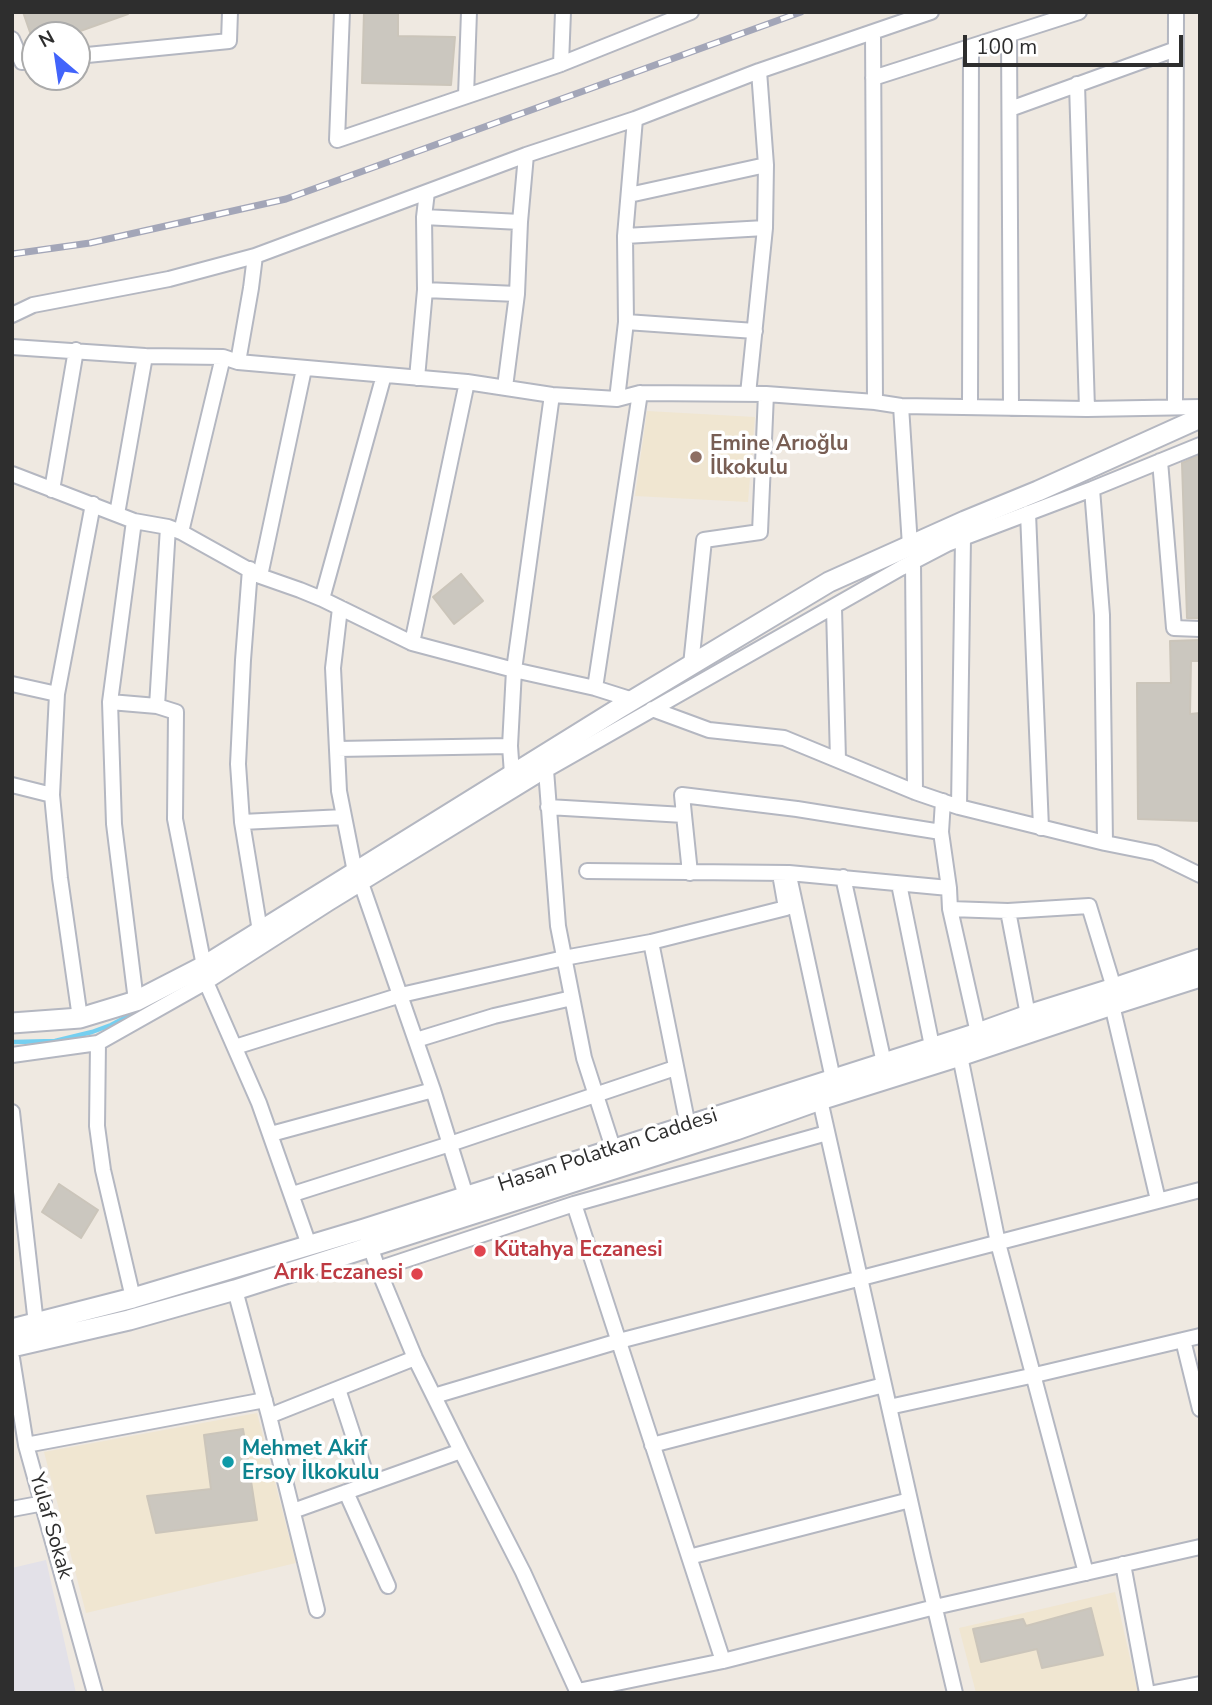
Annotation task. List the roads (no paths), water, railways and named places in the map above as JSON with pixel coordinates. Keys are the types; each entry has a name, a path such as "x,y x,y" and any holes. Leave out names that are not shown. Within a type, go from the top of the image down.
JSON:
{"main road":[{"path":"12,1023 80,1018 136,1001 205,974 260,931 358,878 512,774 829,582 912,554 1038,491 1200,418"},
{"name":"Hasan Polatkan Caddesi","path":"12,1329 133,1298 309,1245 367,1238 736,1130 820,1100 960,1056 1113,997 1200,959"},
{"name":"Hasan Polatkan Caddesi","path":"12,1347 129,1320 235,1290 466,1196 1028,1015 1200,977"}],"street":[{"path":"91,55 229,41 230,12"},
{"path":"342,12 337,140 561,64 691,12"},
{"path":"466,96 469,12"},
{"path":"561,64 563,12"},
{"path":"12,314 33,305 169,279 255,256 526,155 635,119 759,71 931,12"},
{"path":"873,78 1079,12"},
{"path":"1175,407 1176,12"},
{"path":"873,33 875,401"},
{"path":"1009,35 1011,408"},
{"path":"12,39 21,60"},
{"path":"970,407 971,47"},
{"path":"1010,109 1176,49"},
{"path":"748,394 765,228 766,165 759,71"},
{"path":"1077,84 1087,409"},
{"path":"617,399 626,322 625,236 635,119"},
{"path":"505,387 517,294 526,155"},
{"path":"629,195 766,165"},
{"path":"417,378 425,290 424,217 427,192"},
{"path":"424,217 520,222"},
{"path":"625,236 765,228"},
{"path":"158,706 175,530 231,360 251,288 255,256"},
{"path":"425,290 517,294"},
{"path":"626,322 755,331"},
{"path":"12,347 231,360 304,369 467,382 552,395 617,399 640,393 766,394 875,401 901,406 1087,409 1200,407"},
{"path":"52,490 76,350"},
{"path":"117,514 145,356"},
{"path":"260,931 242,821 238,764 243,660 255,573 304,369"},
{"path":"322,599 384,375"},
{"path":"412,643 467,382"},
{"path":"595,688 640,393"},
{"path":"691,665 704,540 760,532 766,394"},
{"path":"512,774 510,746 514,670 552,395"},
{"path":"901,406 912,554 915,792"},
{"path":"12,1055 98,1043 358,878 834,608 912,554 947,544 1092,489 1200,444"},
{"path":"1160,461 1174,628 1200,629"},
{"path":"12,474 134,521 175,530 255,573 322,599 412,643 595,688 633,700"},
{"path":"1092,489 1102,615 1105,844"},
{"path":"80,1018 60,878 52,794 57,694 93,504"},
{"path":"1028,513 1041,828"},
{"path":"134,521 110,702 114,824 136,1001"},
{"path":"959,807 963,538"},
{"path":"340,608 333,668 339,791 344,817 358,878 401,995 466,1196"},
{"path":"834,608 838,760"},
{"path":"12,684 57,694"},
{"path":"110,702 158,706 176,712 175,820 205,974 271,1134 309,1245"},
{"path":"652,709 709,730 784,738 915,792 959,807 1105,844 1155,853 1200,875"},
{"path":"337,749 510,746"},
{"path":"546,770 558,926 584,1058 613,1148"},
{"path":"12,785 52,794"},
{"path":"690,873 682,795 797,809 940,832"},
{"path":"943,801 940,832 950,909 978,1033"},
{"path":"548,807 684,815"},
{"path":"242,821 344,817"},
{"path":"587,871 784,873 949,888"},
{"path":"235,1047 401,995 564,958 651,942 786,908 784,873"},
{"path":"784,873 833,1079"},
{"path":"843,877 884,1063"},
{"path":"899,884 932,1046"},
{"path":"950,909 1008,911 1089,906 1113,997 1158,1200"},
{"path":"1008,911 1028,1015"},
{"path":"651,942 688,1126"},
{"path":"416,1040 572,998"},
{"path":"98,1043 97,1126 103,1170 133,1298"},
{"path":"960,1056 998,1242 1086,1573"},
{"path":"293,1194 675,1068"},
{"path":"271,1134 433,1090"},
{"path":"820,1100 955,1693"},
{"path":"12,1112 36,1324"},
{"path":"378,1269 574,1204 827,1133"},
{"path":"434,1396 618,1341 1200,1189"},
{"path":"574,1204 723,1661"},
{"path":"367,1238 415,1358 523,1572 578,1692 723,1661 1200,1546"},
{"path":"235,1290 270,1416 317,1609"},
{"path":"889,1407 1035,1376 1200,1336"},
{"path":"1183,1340 1200,1409"},
{"name":"Yulaf Sokak","path":"12,1358 18,1431 26,1445 44,1503 95,1693"},
{"path":"270,1416 415,1358"},
{"path":"652,1445 884,1385"},
{"path":"338,1389 369,1484"},
{"path":"26,1445 265,1400"},
{"path":"293,1511 461,1451"},
{"path":"346,1492 388,1586"},
{"path":"689,1557 910,1500"},
{"path":"12,1509 44,1503"},
{"path":"1123,1564 1147,1693"},
{"path":"1154,1693 1200,1684"}],"waterway":[{"path":"14,1042 55,1041 92,1032 145,1007"}],"railway":[{"path":"12,254 90,243 286,199 801,12"}],"place":[{"name":"Emine Arıoğlu İlkokulu","path":"696,457"},
{"name":"Kütahya Eczanesi","path":"480,1251"},
{"name":"Arık Eczanesi","path":"417,1274"},
{"name":"Mehmet Akif Ersoy İlkokulu","path":"228,1462"}]}
